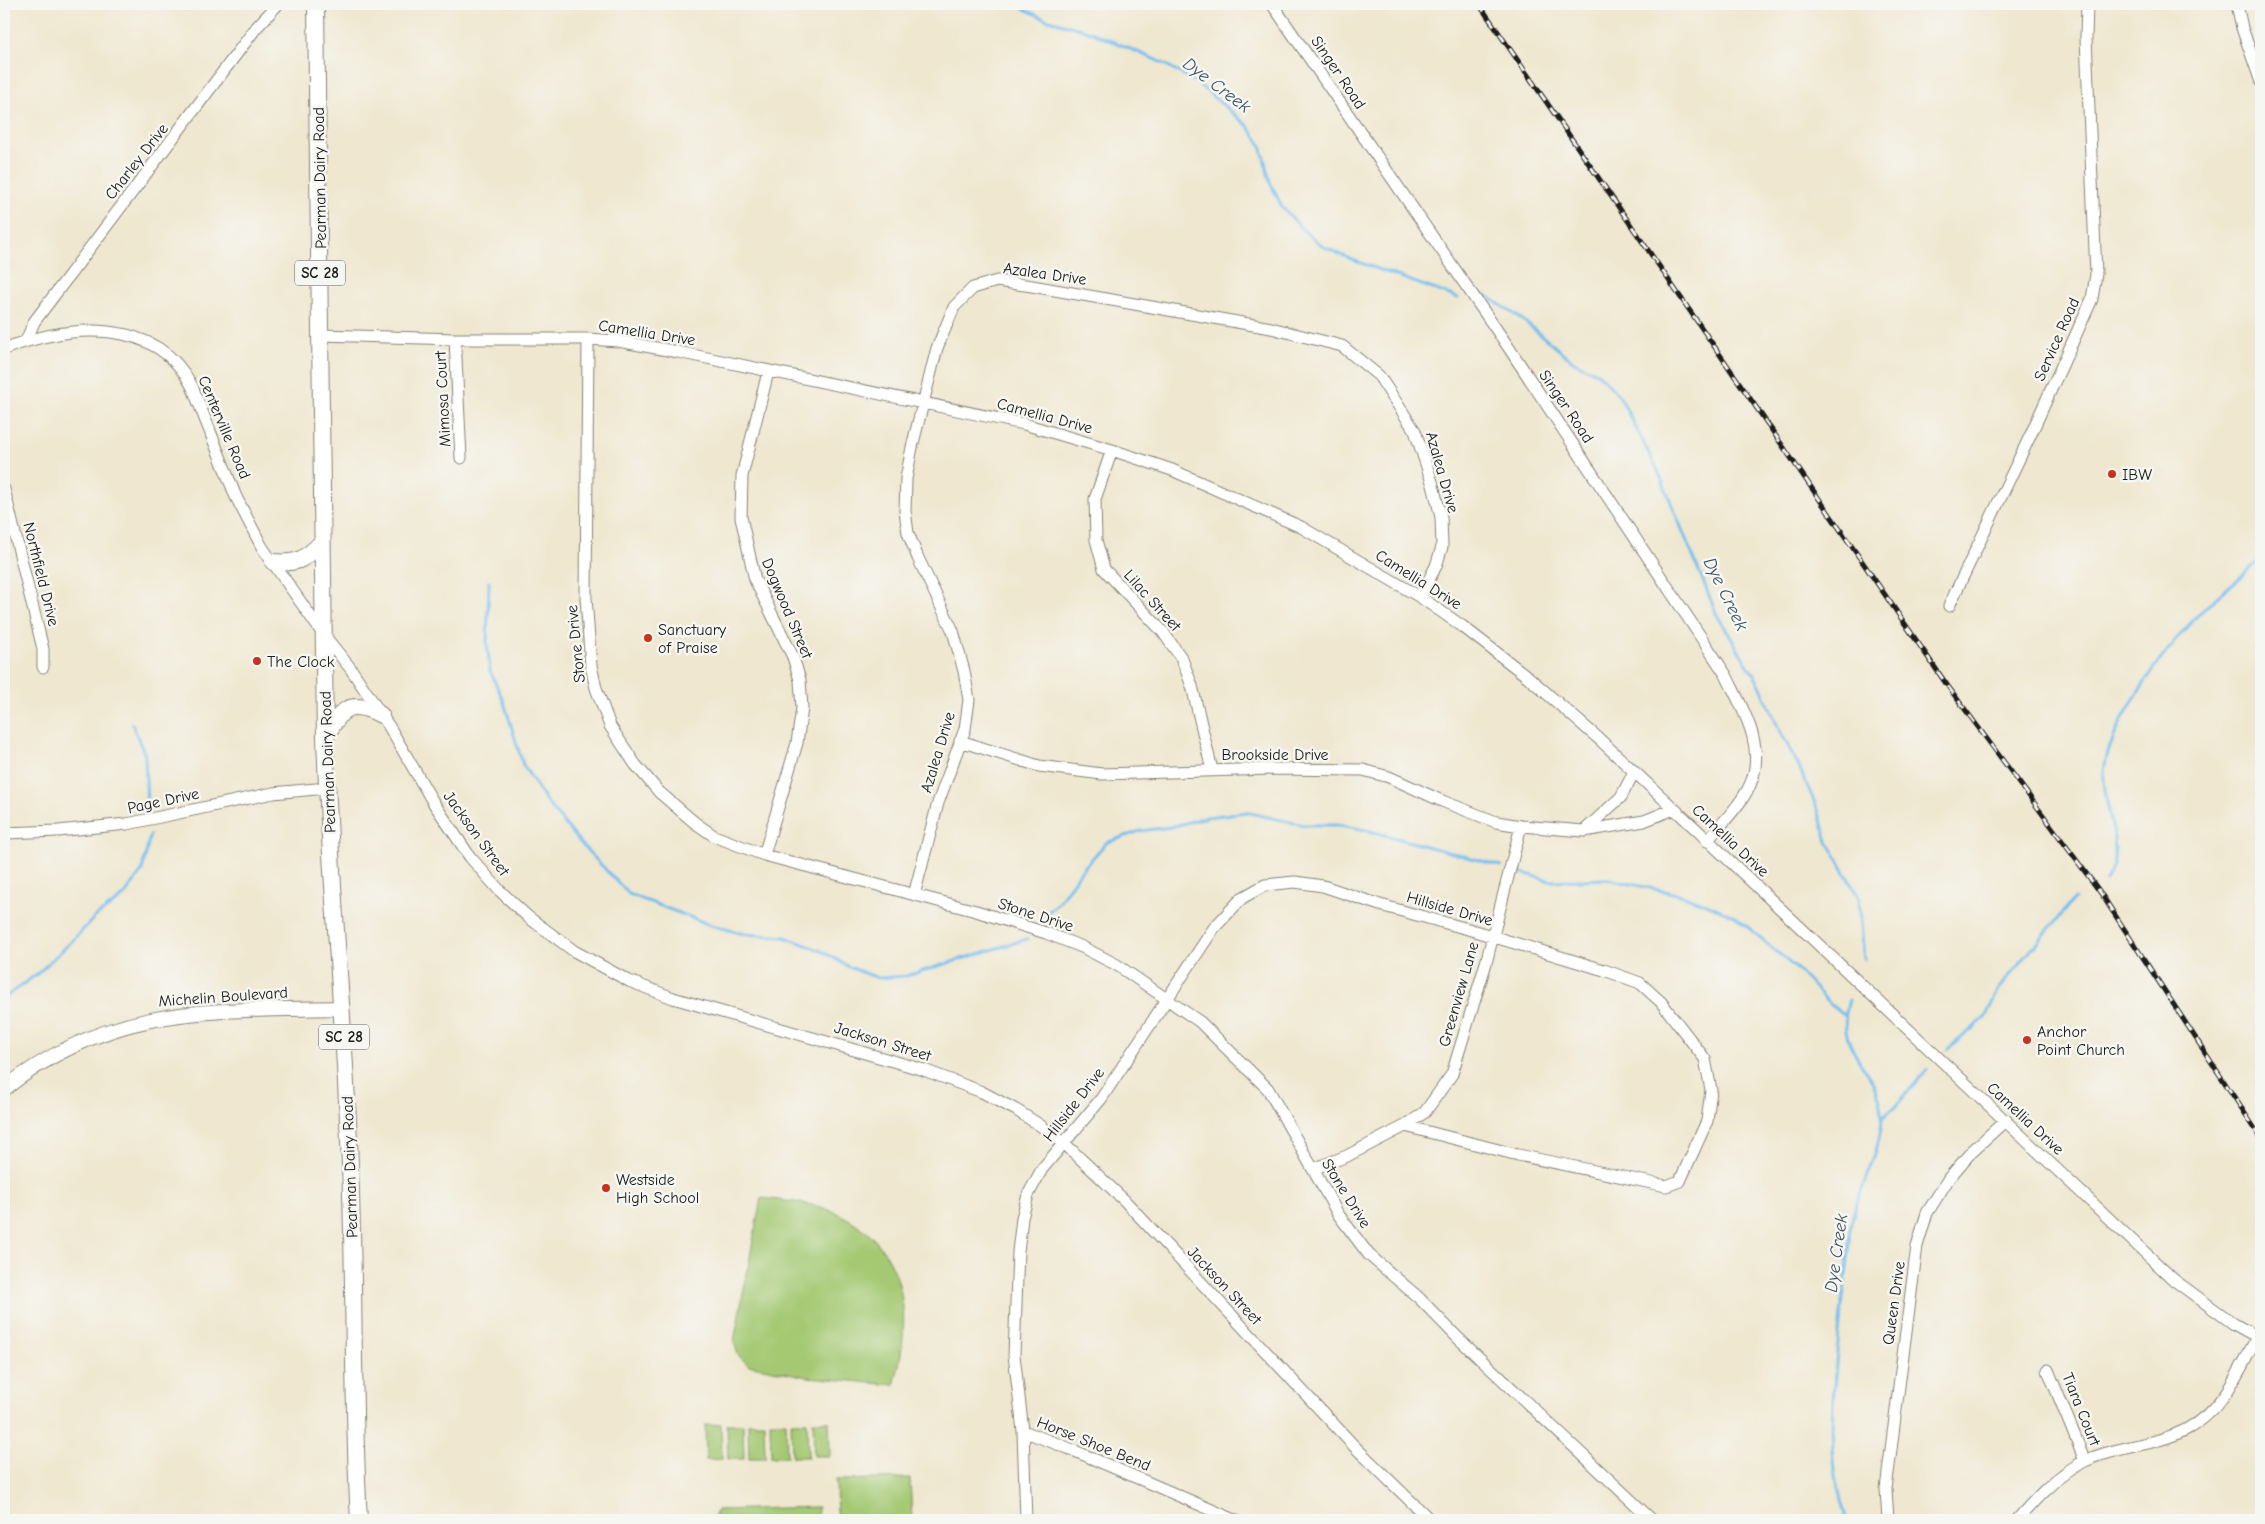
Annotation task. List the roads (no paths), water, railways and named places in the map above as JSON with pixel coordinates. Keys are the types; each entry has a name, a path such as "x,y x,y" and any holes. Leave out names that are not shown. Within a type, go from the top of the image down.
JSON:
{"highway":[{"name":"Pearman Dairy Road","path":"316,4 321,335 321,543 325,738 350,1168 354,1384 360,1520"},
{"path":"273,562 291,564 305,558 321,543"},
{"path":"325,738 344,709 353,706 364,706 381,715"}],"main road":[{"name":"Michelin Boulevard","path":"4,1089 52,1055 77,1042 127,1024 154,1018 209,1011 342,1008"}],"street":[{"name":"Charley Drive","path":"26,341 34,322 256,28 278,4"},
{"name":"Singer Road","path":"1272,4 1512,353 1726,675 1752,728 1756,763 1750,785 1707,841"},
{"name":"Service Road","path":"1949,606 2031,434 2092,299 2096,274 2086,38 2087,4"},
{"path":"2237,4 2242,28 2261,82"},
{"name":"Azalea Drive","path":"914,895 938,803 964,729 969,700 964,671 953,631 921,566 908,533 905,511 906,479 922,403 937,348 954,307 973,288 997,281 1271,328 1342,346 1379,376 1410,423 1415,431 1433,485 1440,517 1442,548 1436,566 1420,597"},
{"name":"Centerville Road","path":"4,349 26,341 73,332 117,334 151,343 171,357 180,366 192,386 243,512 258,541 323,634"},
{"name":"Camellia Drive","path":"321,335 455,339 588,339 626,343 1024,424 1172,470 1301,528 1420,597 1462,626 1528,677 1674,809 2174,1280 2207,1306 2259,1338"},
{"name":"Mimosa Court","path":"455,339 461,458"},
{"name":"Stone Drive","path":"588,339 586,598 591,666 596,688 610,726 621,744 659,792 694,822 714,836 764,856 914,895 1046,933 1082,947 1117,965 1200,1022 1268,1089 1338,1214 1369,1255 1419,1298 1458,1338 1652,1520"},
{"name":"Dogwood Street","path":"764,856 797,743 802,708 800,680 793,657 755,580 741,517 742,476 768,372"},
{"name":"Lilac Street","path":"1112,450 1094,500 1099,552 1104,569 1163,632 1182,659 1192,686 1212,770"},
{"name":"Northfield Drive","path":"4,489 43,649 43,667"},
{"name":"Jackson Street","path":"323,634 351,669 433,802 470,857 499,890 528,917 574,951 629,981 673,998 915,1067 967,1086 1016,1110 1065,1144 1125,1201 1342,1434 1430,1520"},
{"name":"Brookside Drive","path":"960,741 1038,766 1102,774 1212,770 1363,770 1389,777 1442,801 1496,822 1521,826 1584,830 1644,821 1674,809"},
{"path":"1584,830 1621,796 1634,772"},
{"name":"Page Drive","path":"4,833 58,831 128,824 273,793 327,788"},
{"name":"Greenview Lane","path":"1405,1126 1425,1112 1452,1074 1486,963 1491,937 1521,826"},
{"name":"Hillside Drive","path":"1023,1431 1014,1355 1018,1252 1022,1218 1028,1195 1042,1169 1101,1099 1214,928 1242,898 1266,885 1295,882 1324,886 1380,905 1604,970 1640,983 1661,1002 1705,1058 1711,1090 1707,1121 1680,1181 1666,1186 1509,1153 1405,1126"},
{"name":"Queen Drive","path":"1888,1520 1886,1489 1898,1394 1918,1246 1927,1213 1949,1178 1972,1151 2006,1120"},
{"path":"1314,1169 1347,1156 1405,1126"},
{"path":"2016,1520 2046,1489 2085,1461 2187,1429 2221,1400 2259,1338"},
{"name":"Tiara Court","path":"2048,1370 2085,1461"},
{"name":"Horse Shoe Bend","path":"1026,1520 1023,1431 1068,1448 1235,1520"}],"waterway":[{"name":"Dye Creek","path":"1013,4 1046,19 1091,32 1163,63 1196,82 1248,126 1261,145 1270,182 1282,207 1304,231 1324,247 1353,260 1458,298"},
{"name":"Dye Creek","path":"1484,294 1520,318 1574,362 1599,374 1620,397 1658,471 1717,615 1760,685 1818,810 1826,838 1859,898 1864,960"},
{"path":"2106,881 2115,855 2115,841 2104,787 2104,773 2108,754 2116,733 2127,711 2171,646 2206,607 2261,558"},
{"path":"489,582 487,643 490,671 504,702 523,765 548,804 584,847 629,894 711,925 744,934 785,937 822,951 849,967 878,978 906,976 1027,939"},
{"path":"132,724 145,755 147,807"},
{"path":"1043,917 1058,903 1081,871 1106,843 1140,831 1171,827 1207,817 1246,812 1303,825 1340,825 1366,830 1501,866"},
{"path":"4,998 37,974 95,917 124,896 142,871 150,835"},
{"path":"1516,871 1551,881 1608,879 1678,894 1709,905 1736,917 1798,970 1832,1006 1844,1015"},
{"path":"1948,1049 1985,1018 2000,987 2074,899"},
{"name":"Dye Creek","path":"1847,1520 1835,1469 1832,1418 1833,1392 1851,1224 1877,1146 1882,1119 1880,1102 1875,1088 1852,1049 1847,1035 1845,1019 1849,1000"},
{"path":"1882,1118 1894,1108 1927,1070"},
{"path":"2215,1520 2261,1518"}],"railway":[{"path":"1479,4 1947,685 2100,892 2261,1138"}],"place":[{"name":"IBW","path":"2112,474"},
{"name":"Sanctuary of Praise","path":"648,638"},
{"name":"The Clock","path":"257,661"},
{"name":"Anchor Point Church","path":"2027,1040"},
{"name":"Westside High School","path":"606,1188"}]}
